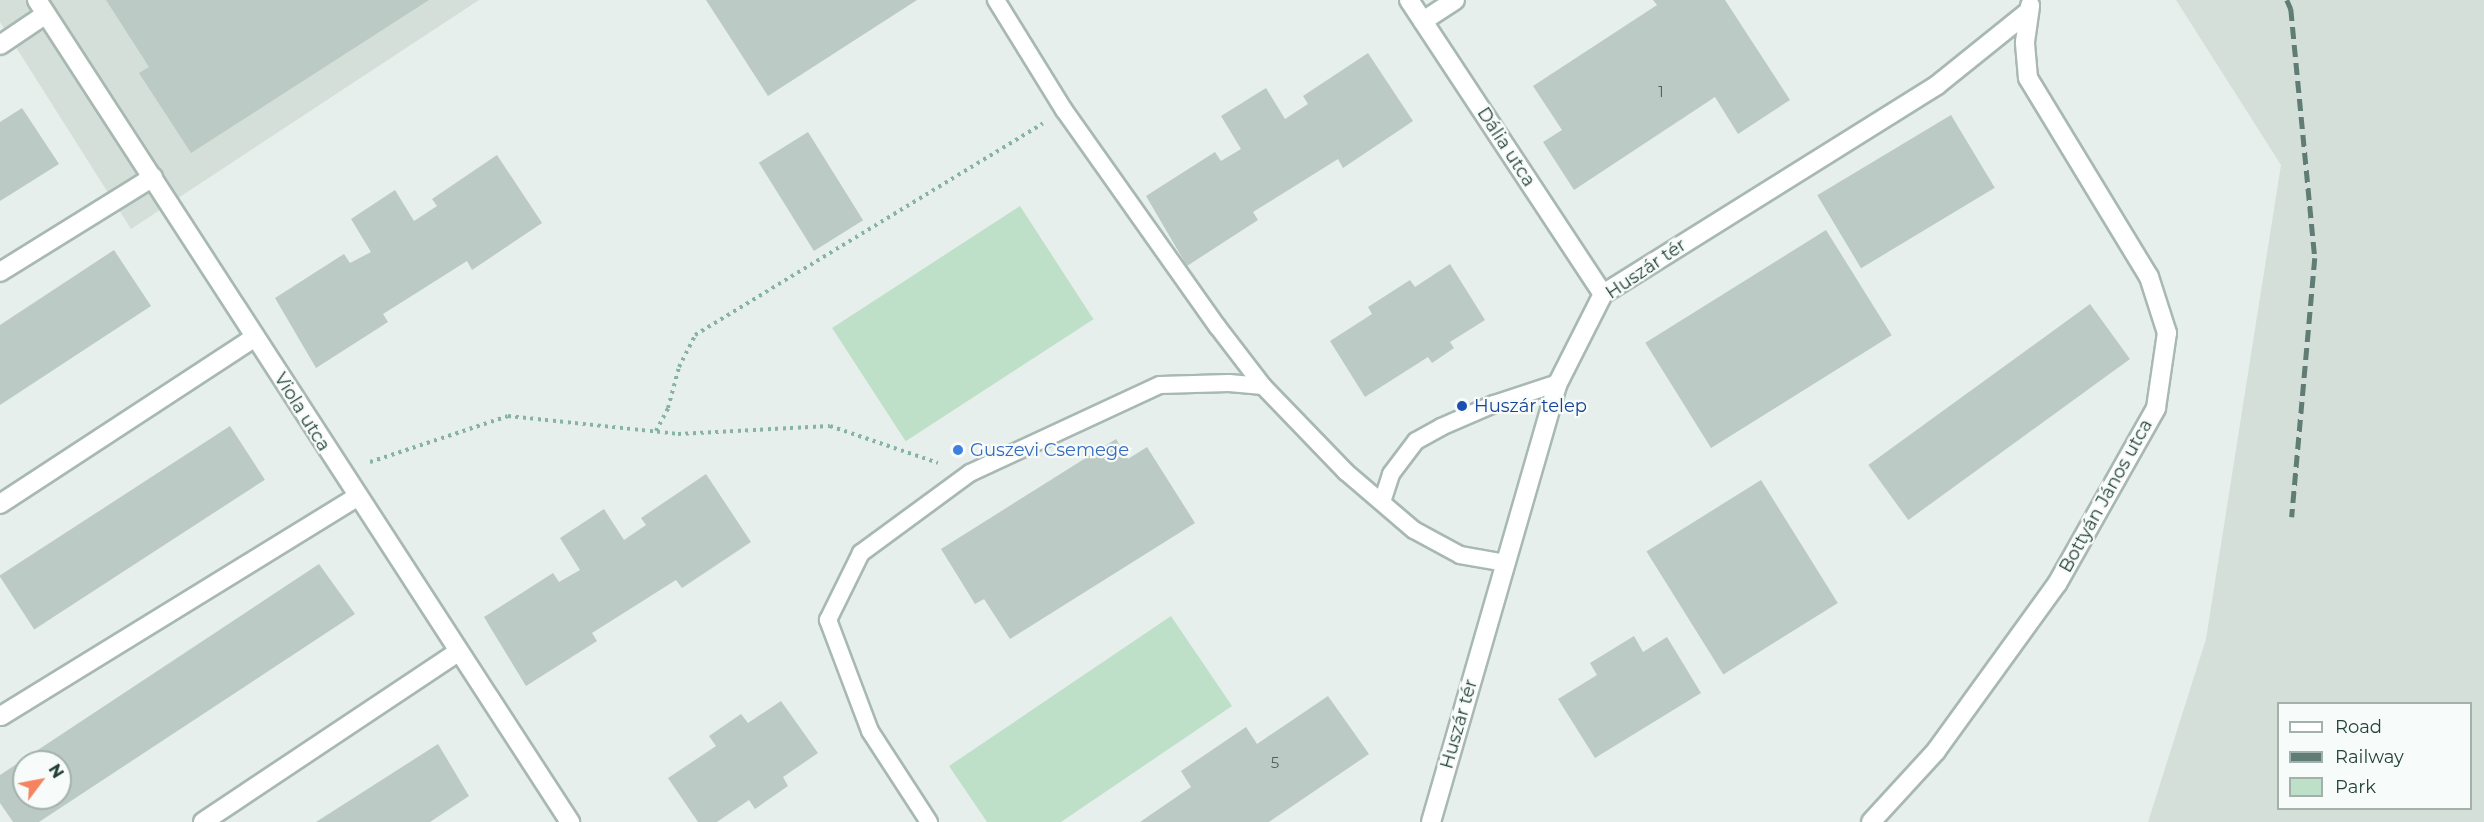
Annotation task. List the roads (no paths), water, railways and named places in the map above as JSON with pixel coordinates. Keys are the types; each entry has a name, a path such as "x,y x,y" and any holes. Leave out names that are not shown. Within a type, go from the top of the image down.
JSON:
{"street":[{"name":"Dália utca","path":"1409,0 1603,294"},
{"path":"1423,21 1455,0"},
{"name":"Huszár tér","path":"1431,822 1558,383 1603,294 1938,85 2030,5"},
{"name":"Bottyán János utca","path":"1871,822 1936,751 2057,584 2156,408 2167,333 2149,277 2028,78 2025,42 2030,5"},
{"path":"0,45 42,7"},
{"name":"Viola utca","path":"42,7 458,652 562,820"},
{"path":"0,272 153,177"},
{"path":"0,504 255,337"},
{"path":"1,716 358,496"},
{"path":"203,822 458,652"}],"lane":[{"path":"996,0 1064,110 1216,326 1263,386 1346,472 1414,530 1460,555 1506,563"},
{"path":"929,822 870,731 828,620 861,553 970,473 1160,385 1229,383 1263,386"},
{"path":"1382,502 1391,474 1416,441 1441,427 1494,404 1558,383"}],"railway":[{"path":"2287,0 2291,9 2315,258 2292,517"}],"place":[{"name":"Huszár telep","path":"1462,406"},
{"name":"Guszevi Csemege","path":"958,450"}]}
